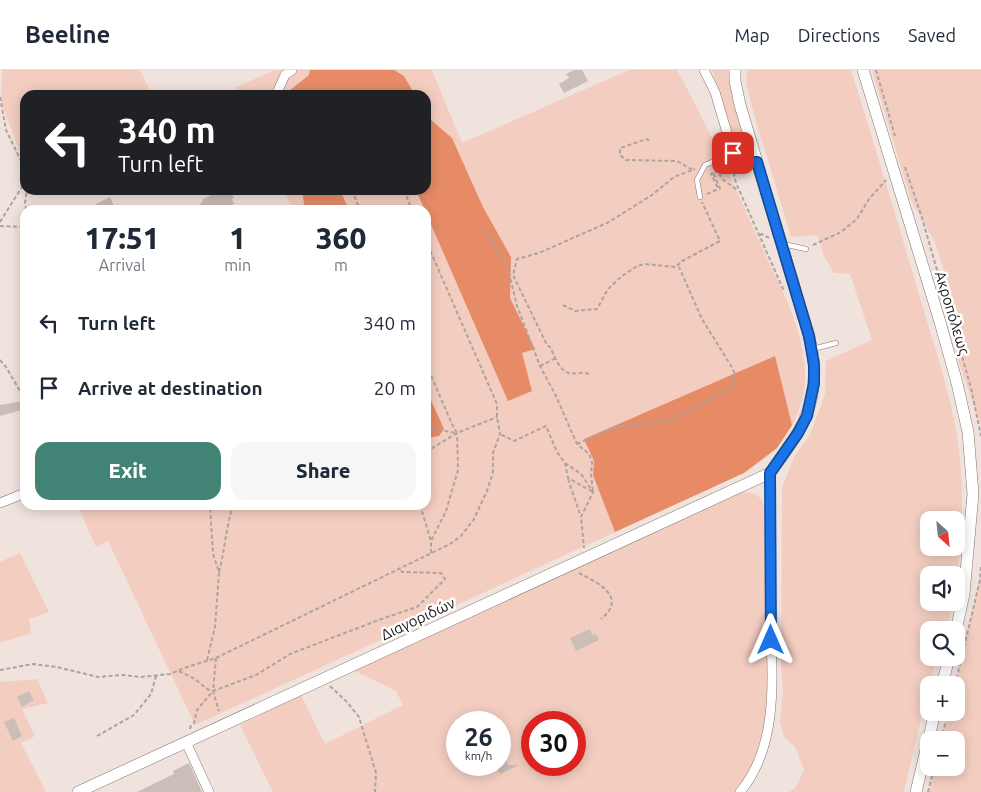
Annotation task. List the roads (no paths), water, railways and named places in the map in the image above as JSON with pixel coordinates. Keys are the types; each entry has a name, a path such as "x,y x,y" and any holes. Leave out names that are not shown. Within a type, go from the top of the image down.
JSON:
{"street":[{"path":"278,90 285,75 292,70"},
{"path":"704,70 715,92 736,159 757,162"},
{"path":"735,70 735,81 740,105 809,336 814,365 814,383 807,416 798,433 770,473 771,711 760,756 751,776 740,792"},
{"name":"Ακροπόλεως","path":"863,70 940,322 968,432 972,494 964,594 958,621"},
{"name":"Διαγοριδών","path":"78,792 770,473"},
{"path":"0,504 20,495"},
{"path":"916,792 934,721"},
{"path":"186,742 209,792"}],"lane":[{"path":"700,197 697,180 705,165 733,153"},
{"path":"782,244 806,249"},
{"path":"811,350 836,343"}]}
